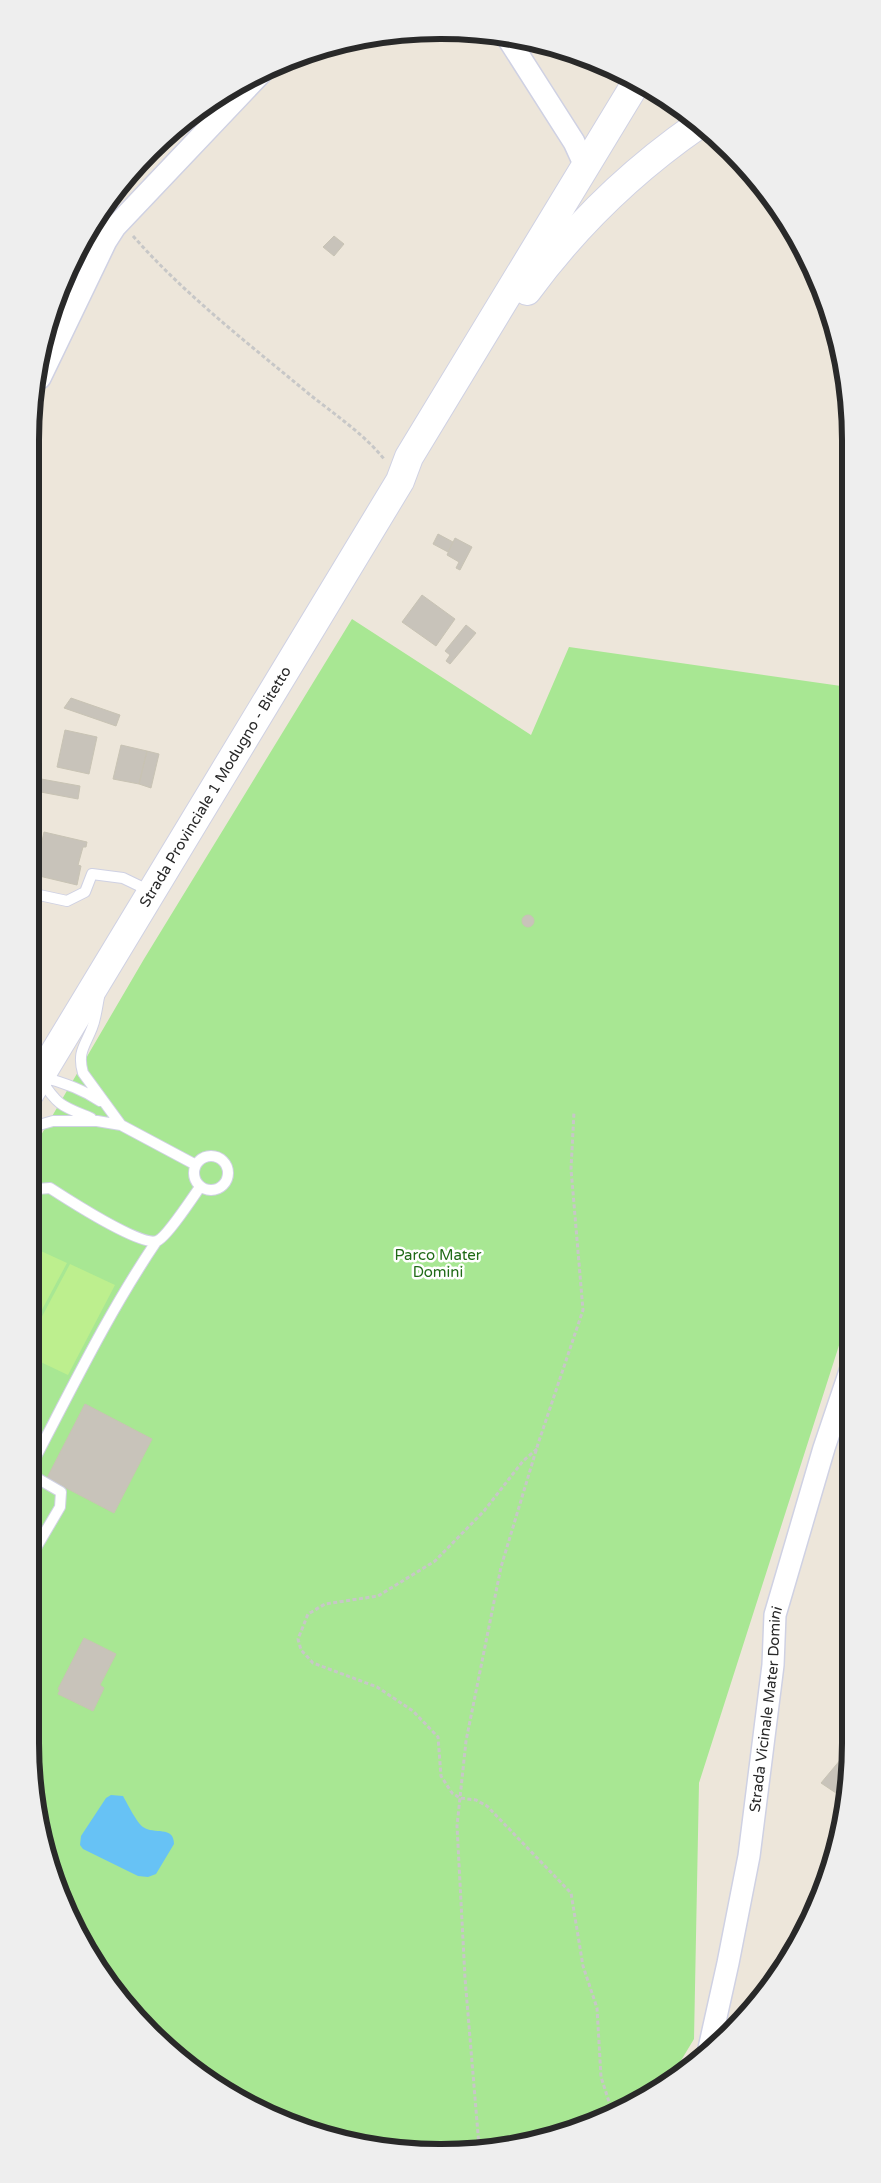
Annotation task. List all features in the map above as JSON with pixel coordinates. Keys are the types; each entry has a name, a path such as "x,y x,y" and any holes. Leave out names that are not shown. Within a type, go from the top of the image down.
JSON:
{"main road":[{"path":"527,277 585,166 633,88"},
{"path":"527,277 552,235 602,183 683,120"},
{"path":"674,142 685,122"},
{"path":"527,277 561,248 593,214 674,142 693,128"},
{"name":"Strada Provinciale 1 Modugno - Bitetto","path":"39,1078 400,481 409,457 527,277"}],"street":[{"path":"513,45 574,142 585,166"},
{"path":"45,367 106,241 124,219 245,90"},
{"name":"Strada Vicinale Mater Domini","path":"711,2040 749,1856 773,1665 776,1615 842,1396"}],"lane":[{"path":"39,895 67,901 85,892 92,874 123,878 151,892"},
{"path":"106,967 93,1026 80,1054 83,1073 121,1125"},
{"path":"39,1084 59,1081 88,1093 105,1104"},
{"path":"39,1088 66,1108 98,1121"},
{"path":"39,1125 53,1121 98,1121 121,1125 196,1165"},
{"path":"216,1156 225,1162 229,1173 226,1184 210,1191 200,1187 194,1177 196,1165 204,1158 216,1156"},
{"path":"39,1451 92,1350 139,1268 156,1242 169,1230 200,1187"},
{"path":"39,1188 50,1188 125,1233 148,1242 156,1242"},
{"path":"39,1479 60,1492 61,1498 60,1507 39,1543"}],"path":[{"path":"124,219 128,231 166,272 378,452 400,481"},
{"path":"478,2142 465,1978 458,1826 460,1798 466,1741 501,1567 537,1449 583,1310 571,1169 574,1112"},
{"path":"537,1449 523,1461 484,1511 435,1561 378,1596 325,1604 308,1614 298,1638 301,1650 313,1663 378,1687 413,1711 438,1737 441,1776 452,1793 460,1798 476,1800 487,1806 571,1893 583,1966 597,2008 601,2077 611,2106"}],"green space":[{"name":"Parco Mater Domini","path":"352,619 531,735 569,647 842,686 842,1336 699,1783 694,2039 677,2067 664,2077 594,2114 544,2131 519,2137 493,2141 440,2144 388,2141 362,2137 337,2131 287,2114 217,2077 156,2027 106,1966 69,1896 52,1846 46,1821 40,1769 39,1139 144,959"},
{"path":"39,1250 67,1263 39,1315"},
{"path":"70,1264 115,1285 68,1375 39,1361 39,1322"}],"water":[{"path":"111,1795 123,1796 143,1827 171,1834 174,1844 156,1874 148,1877 138,1876 83,1849 80,1845 81,1836 106,1798"}],"building":[{"path":"334,236 344,244 334,256 323,247"},
{"path":"438,534 453,542 448,552 433,544"},
{"path":"455,538 472,547 460,570 456,568 459,562 447,555"},
{"path":"422,595 455,619 436,646 402,622"},
{"path":"466,625 476,633 450,664 446,661 450,655 445,651"},
{"path":"71,698 120,715 116,726 64,708"},
{"path":"65,730 97,737 89,774 57,767"},
{"path":"121,745 147,751 139,784 113,779"},
{"path":"147,751 159,754 151,788 139,784"},
{"path":"39,779 80,786 78,799 39,792"},
{"path":"44,832 87,842 86,847 83,847 78,865 81,866 77,885 39,876 39,856"},
{"path":"528,915 534,921 528,927 522,921"},
{"path":"85,1404 152,1439 114,1513 47,1478"},
{"path":"84,1638 116,1654 100,1685 104,1688 93,1711 58,1694 60,1690 58,1689"},
{"path":"841,1759 839,1795 821,1783"}]}
